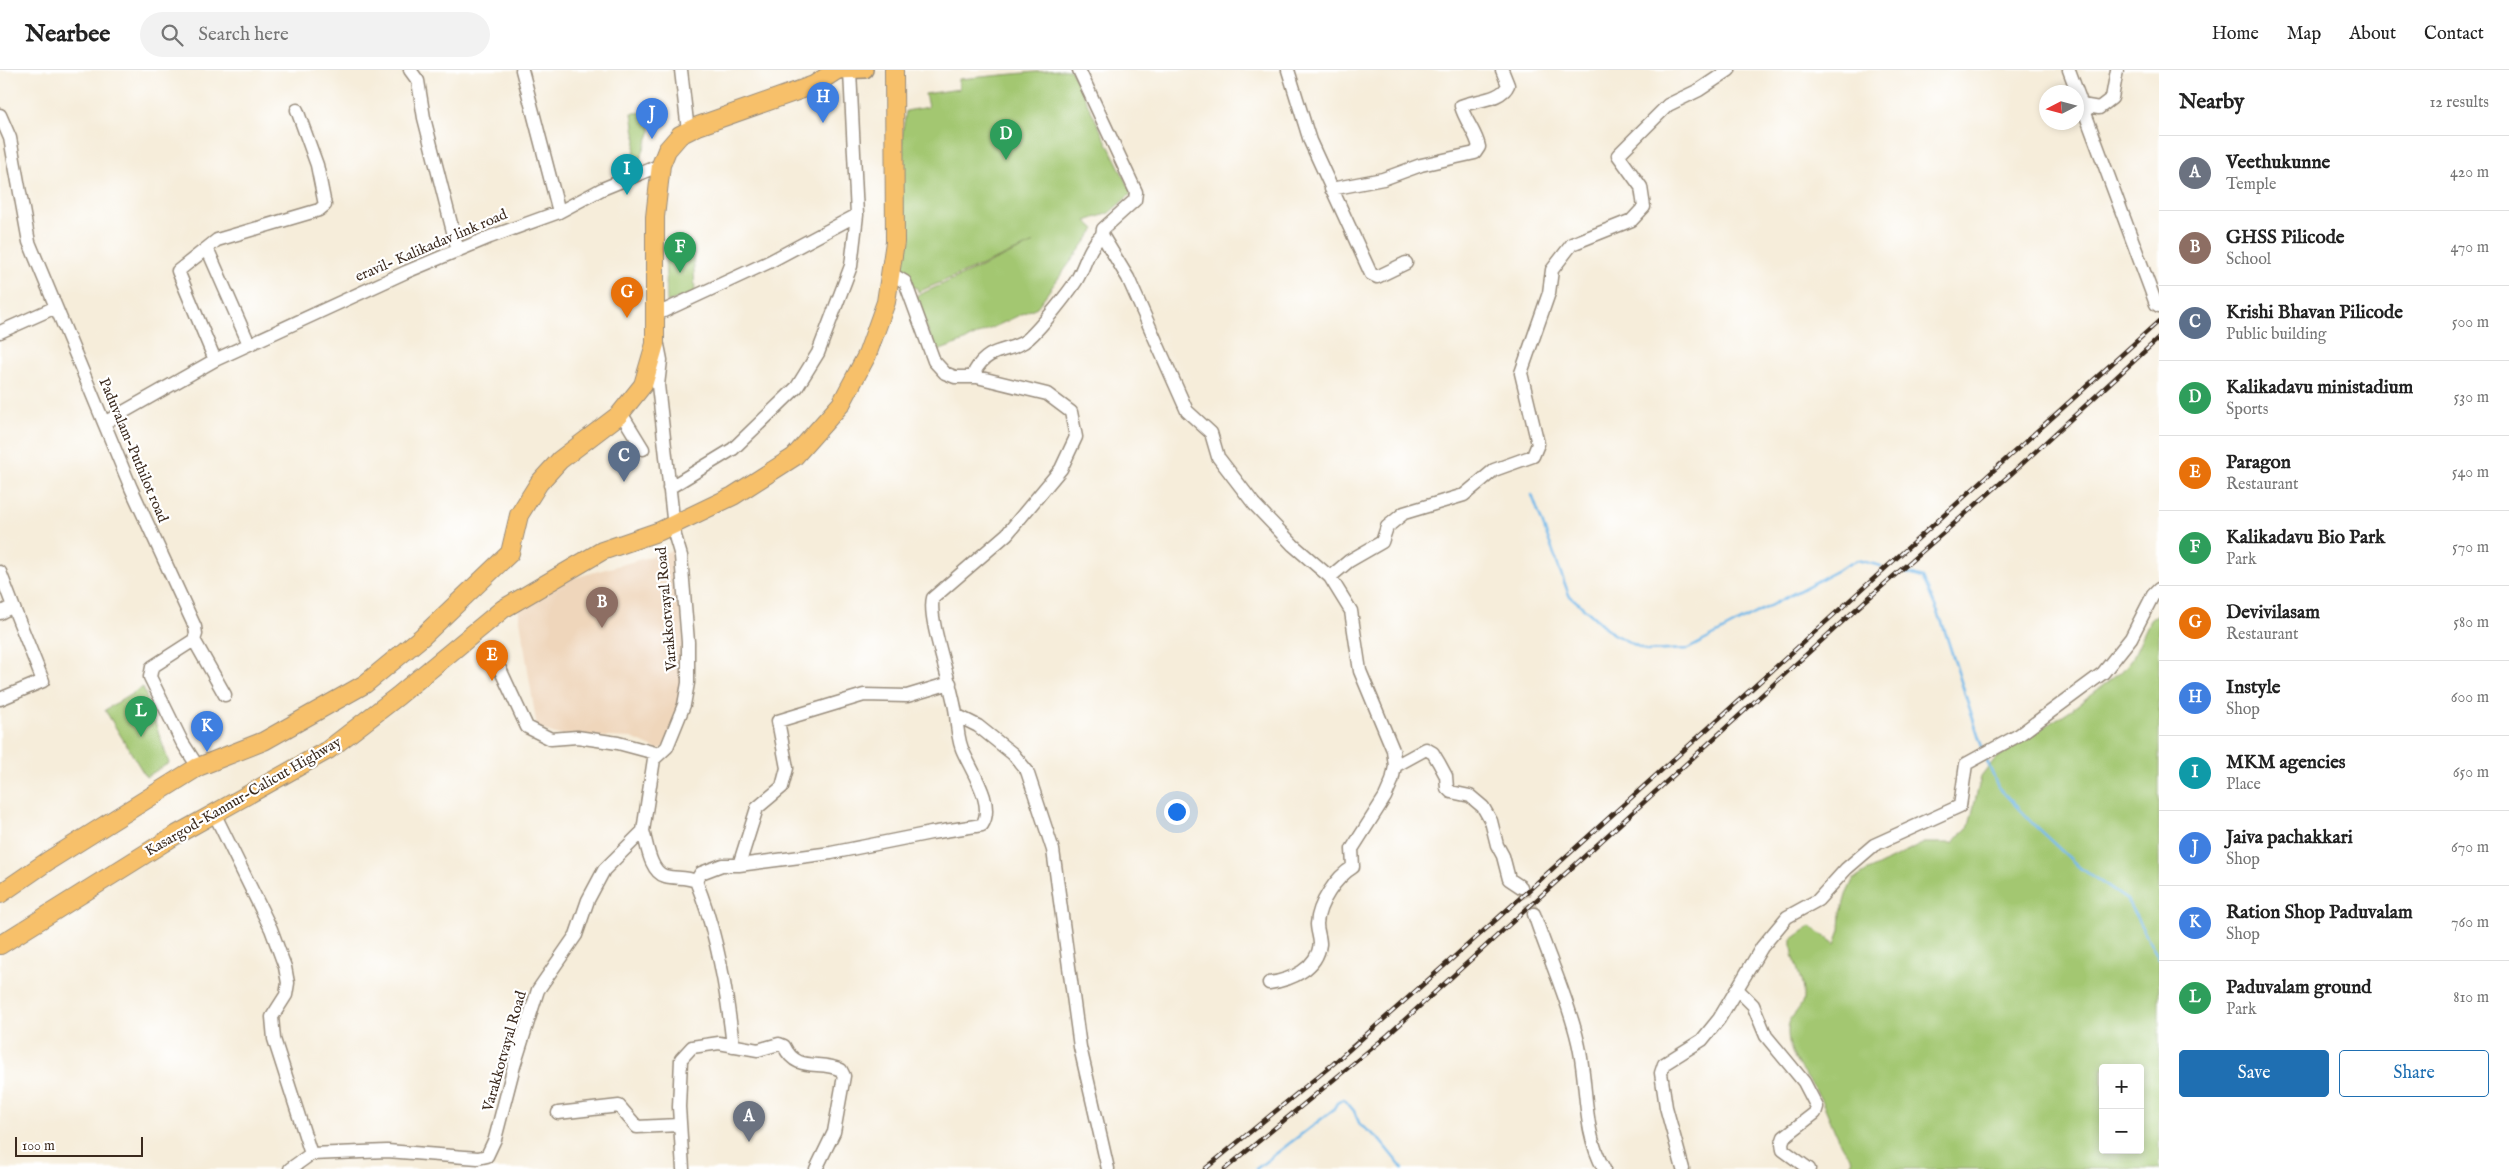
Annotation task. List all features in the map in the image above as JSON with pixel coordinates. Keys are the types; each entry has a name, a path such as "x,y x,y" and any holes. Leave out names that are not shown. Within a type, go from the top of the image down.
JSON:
{"highway":[{"name":"Kasargod-Kannur-Calicut Highway","path":"0,945 112,872 328,750 398,696 503,609 602,551 674,524 733,496 794,457 841,404 867,355 886,302 895,242 894,70"},
{"path":"0,894 48,861 198,767 264,741 365,684 408,649 510,553 519,515 538,483 560,460 619,415 643,385 655,344 655,217 661,165 667,150 680,135 688,131 814,85 841,71"}],"main road":[{"path":"841,71 865,70"}],"street":[{"path":"410,70 418,81 424,118 458,251"},
{"path":"522,70 559,212"},
{"path":"682,70 688,131"},
{"path":"977,377 975,371 989,354 1003,348 1022,344 1035,332 1075,283 1086,254 1102,234 1103,229 1135,200 1136,192 1079,70"},
{"path":"1288,70 1310,140 1371,274 1377,277 1406,263"},
{"path":"1331,189 1383,179 1421,165 1475,153 1479,147 1477,139 1464,116 1461,106 1500,95 1507,89 1508,85 1502,70"},
{"path":"1330,577 1350,561 1382,542 1387,527 1404,513 1464,495 1494,470 1533,456 1538,444 1521,373 1549,293 1552,270 1572,244 1632,220 1644,208 1641,186 1618,155 1668,105 1699,90 1729,70"},
{"path":"2069,70 2075,85"},
{"path":"2084,105 2099,108 2112,98 2117,70"},
{"path":"669,488 733,449 797,387 818,353 851,266 857,215 841,71"},
{"path":"215,360 178,271 217,240 319,210 325,205 317,165 297,110"},
{"path":"2084,110 2156,304 2159,306"},
{"name":"Paduvalam-Puthilot road","path":"0,115 29,242 104,423 195,627 196,634 194,640"},
{"name":"eravil- Kalikadav link road","path":"104,423 215,360 249,344 406,272 490,237 559,212 602,189 661,165"},
{"path":"655,315 769,262 857,215"},
{"path":"1102,234 1128,278 1187,411 1211,433 1218,457 1254,504 1294,545 1330,577 1351,611 1360,671 1393,750 1395,766 1392,781 1385,797 1352,849 1353,867 1341,874 1331,888 1323,906 1317,924 1320,943 1315,961 1304,970 1283,981 1269,983"},
{"path":"207,248 249,344"},
{"path":"696,881 701,873 722,865 739,865 831,853 931,832 982,825 986,809 974,770 959,742 950,682 931,614 933,598 1007,534 1061,469 1076,437 1072,412 1047,394 977,377 955,377 944,372 934,361 906,282 890,273"},
{"path":"0,332 56,307"},
{"name":"Varakkotvayal Road","path":"311,1154 387,1151 486,1163 495,1139 514,1066 538,990 576,934 588,900 604,870 643,831 654,760 667,747 684,705 688,684 688,642 681,566 669,488 658,385 661,360 658,345 655,344"},
{"path":"619,415 624,418 643,449"},
{"path":"0,572 43,681 0,699"},
{"path":"1683,1169 1666,1107 1661,1073 1664,1064 1702,1040 1719,1019 1738,990 1762,947 1787,917 1818,900 1846,869 1874,845 1960,806 1966,764 2019,735 2103,674 2131,638 2153,595 2159,589"},
{"path":"0,613 13,606"},
{"path":"198,767 182,742 150,677 152,668 194,640 225,694"},
{"path":"500,669 527,727 535,732 551,739 577,737 618,743 659,754"},
{"path":"739,865 757,808 782,787 786,768 778,721 864,695 907,696 950,682"},
{"path":"956,715 978,726 1014,754 1026,771 1054,850 1080,1047 1108,1169"},
{"path":"1395,766 1426,749 1433,753 1446,776 1447,788 1451,792 1470,796 1483,807 1491,821 1509,879 1520,887"},
{"path":"215,814 271,929 285,967 287,989 286,995 272,1017 274,1039 311,1154 290,1169"},
{"path":"643,831 654,868 664,876 686,877 696,881 706,906 723,980 733,1046"},
{"path":"1534,914 1549,960 1562,989 1576,1034 1596,1153 1604,1169"},
{"path":"1738,990 1753,1005 1766,1036 1804,1082 1814,1098 1817,1107 1815,1112 1789,1133 1782,1143 1783,1150 1809,1169"},
{"path":"683,1169 679,1125 681,1059 685,1053 699,1045 719,1043 758,1050 779,1044 784,1046 788,1055 797,1062 817,1067 827,1065 841,1070 844,1076 834,1132 816,1169"},
{"path":"558,1112 619,1106 637,1126 679,1125"}],"shaded area":[{"path":"674,550 687,662 683,702 666,745 658,750 632,738 559,735 537,728 516,594"}],"green space":[{"path":"1071,70 1132,193 1109,213 1086,221 1095,229 1037,307 962,342 935,352 916,296 1034,243 918,292 917,288 912,287 908,272 899,271 902,136 906,111 928,107 925,94 959,89 959,79"},
{"path":"649,112 651,131 640,159 634,154 636,140 632,113"},
{"path":"693,246 695,293 667,302 665,253"},
{"path":"2159,613 2159,1169 1846,1169 1852,1160 1841,1145 1822,1102 1798,1065 1791,1048 1789,1024 1803,999 1802,984 1793,954 1792,939 1811,926 1835,944 1840,930 1841,913 1846,895 1853,880 1924,843 1953,843 1969,826 1981,777 1995,759 2072,709 2122,671 2132,659 2150,620"},
{"path":"143,687 169,763 146,777 105,710"}],"waterway":[{"path":"1532,495 1569,595 1613,634 1647,651 1688,649 1857,560 1881,566"},
{"path":"1906,573 1923,578 1942,622 1982,747"},
{"path":"1987,761 1998,787 2034,825 2079,867 2127,900 2159,959"},
{"path":"1256,1169 1333,1110 1337,1103 1344,1099 1354,1111 1360,1125 1377,1137 1403,1169"}],"tunnel":[{"path":"1521,887 1534,914"}],"railway":[{"path":"1205,1169 1333,1064 1488,927 2159,321"},
{"path":"1225,1169 1388,1035 1864,602 2011,474 2159,338"}],"place":[{"name":"Instyle","path":"823,123"},
{"name":"Jaiva pachakkari","path":"652,139"},
{"name":"Kalikadavu ministadium","path":"1006,160"},
{"name":"MKM agencies","path":"627,195"},
{"name":"Kalikadavu Bio Park","path":"680,273"},
{"name":"Devivilasam","path":"627,318"},
{"name":"Krishi Bhavan Pilicode","path":"624,482"},
{"name":"GHSS Pilicode","path":"602,628"},
{"name":"Paragon","path":"492,681"},
{"name":"Paduvalam ground","path":"141,737"},
{"name":"Ration Shop Paduvalam","path":"207,752"},
{"name":"Veethukunne","path":"749,1142"}]}
